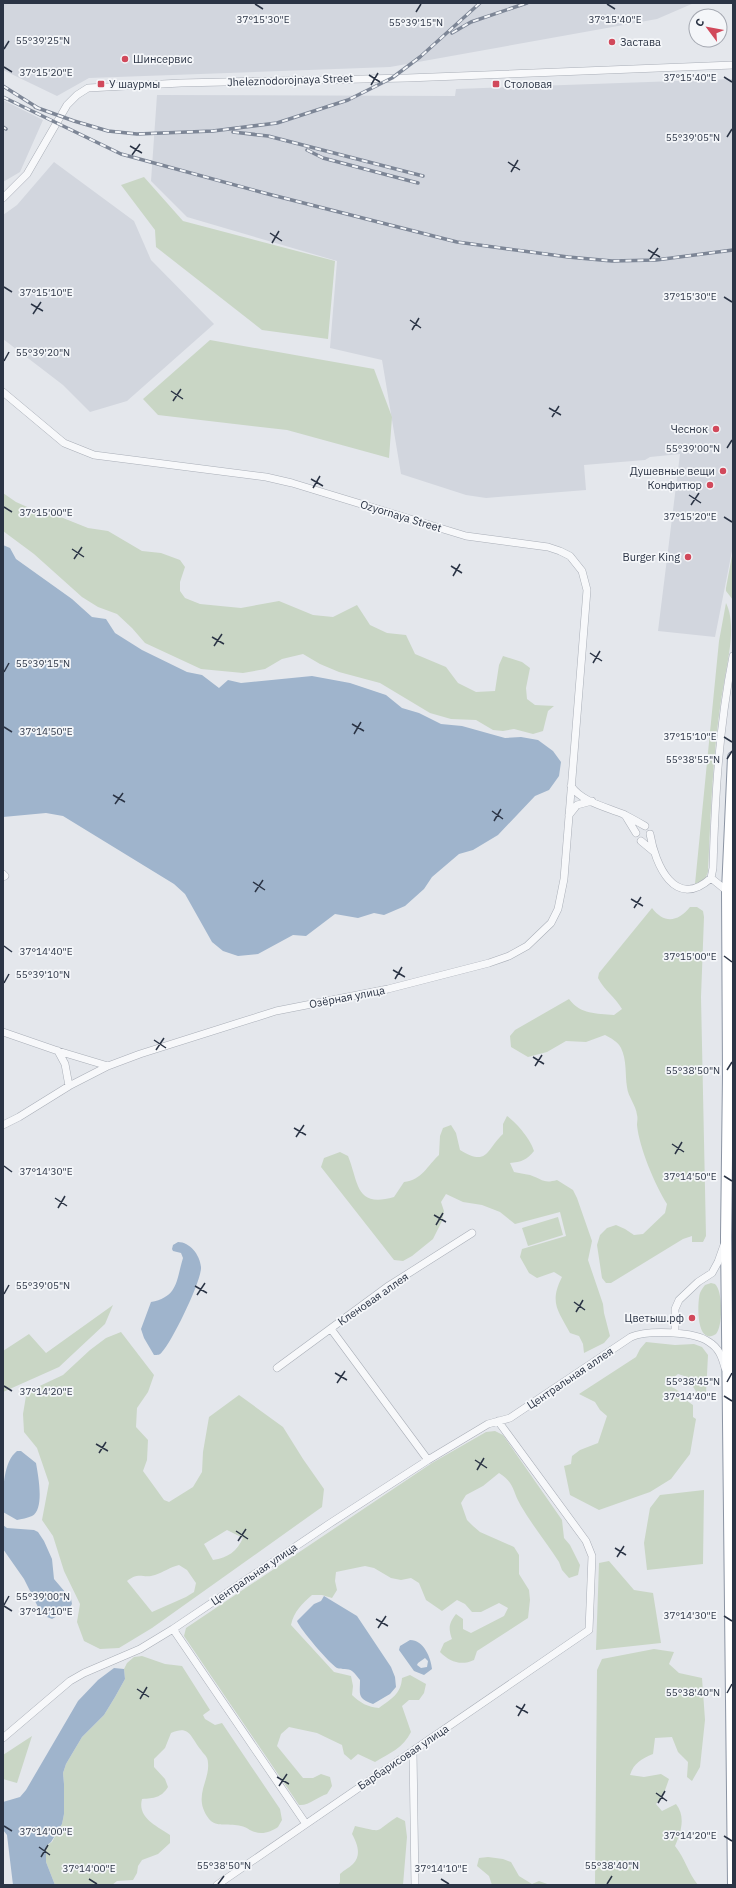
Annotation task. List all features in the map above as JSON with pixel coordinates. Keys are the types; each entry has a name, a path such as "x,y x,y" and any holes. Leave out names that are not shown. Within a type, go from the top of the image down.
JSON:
{"highway":[{"path":"733,757 727,891 728,1075 726,1237 733,1885"}],"street":[{"name":"Jheleznodorojnaya Street","path":"3,198 27,174 67,105 76,95 88,88 407,78 733,65"},
{"name":"Ozyornaya Street","path":"3,392 64,443 94,455 266,477 466,536 548,547 570,556 582,570 587,590 569,815"},
{"path":"650,834 653,851 658,863 668,879 682,888 694,888 704,884 711,878 713,868 718,755 724,700 733,656"},
{"path":"571,786 574,791 592,801 625,815 645,826"},
{"path":"569,815 578,805 592,801"},
{"name":"Озёрная улица","path":"3,1125 19,1117 69,1086 108,1066 276,1011 388,989 489,963 509,956 528,946 542,934 551,923 558,909 564,879 569,815"},
{"path":"625,815 636,834"},
{"path":"641,841 653,851"},
{"path":"711,878 727,891"},
{"path":"3,1032 108,1066"},
{"path":"58,1051 66,1064 69,1086"},
{"name":"Кленовая аллея","path":"277,1368 387,1287 472,1233"},
{"path":"726,1237 718,1262 712,1273 698,1282 679,1300 675,1309 675,1333 698,1336 708,1341 719,1351 728,1376"},
{"path":"331,1329 428,1460"},
{"name":"Центральная аллея","path":"510,1418 631,1338 645,1334 675,1333"},
{"name":"Центральная улица","path":"3,1738 70,1681 84,1673 140,1649 173,1629 329,1524 428,1460 488,1424 510,1418"},
{"name":"Барбарисовая улица","path":"217,1885 589,1630 592,1556 590,1550 498,1421"},
{"path":"173,1629 306,1824"},
{"path":"413,1751 415,1885"}],"shaded area":[{"path":"3,3 694,3 657,19 390,67 89,78 57,96 3,70"},
{"path":"733,79 733,546 715,637 658,631 680,454 650,457 645,460 584,465 586,490 486,498 466,495 401,474 382,360 330,348 337,261 187,217 151,181 157,95 455,96 456,89"},
{"path":"3,100 43,120 20,172 3,182"},
{"path":"54,162 134,221 151,260 214,324 127,401 90,412 63,385 3,339 3,215 17,205"}],"green space":[{"path":"144,177 183,221 335,261 328,339 262,330 156,247 155,230 121,185"},
{"path":"210,340 374,369 392,417 389,458 287,430 158,415 143,399"},
{"path":"3,493 16,502 34,510 53,514 88,528 108,531 142,551 161,553 180,560 185,567 180,582 180,591 185,598 200,604 241,608 279,601 313,615 333,617 357,605 370,625 387,633 406,635 415,654 446,667 458,683 476,692 495,691 499,665 503,656 522,662 530,668 526,688 527,699 535,705 554,706 548,711 543,731 533,734 514,729 503,731 493,730 476,720 451,719 430,713 380,683 339,672 320,664 303,654 282,659 265,669 243,673 201,669 145,643 117,614 98,607 82,597 34,554 3,531"},
{"path":"733,550 733,600 726,591 726,588"},
{"path":"726,603 731,620 731,639 715,750 708,872 705,879 695,884 719,641"},
{"path":"690,907 697,907 703,911 704,917 701,997 706,1236 703,1242 692,1242 692,1236 683,1239 611,1283 606,1283 602,1278 597,1245 600,1235 607,1228 616,1225 634,1235 643,1234 665,1213 667,1204 644,1155 638,1134 636,1111 626,1082 623,1053 618,1044 605,1035 586,1042 566,1041 547,1052 528,1057 511,1047 510,1036 515,1030 569,999 584,1011 614,1015 622,1009 600,982 598,978 599,973 652,908 661,917 671,919 681,916"},
{"path":"507,1116 523,1132 534,1151 524,1160 510,1163 514,1172 530,1175 545,1181 557,1180 573,1190 592,1241 588,1260 603,1304 610,1336 604,1343 584,1353 583,1344 579,1336 570,1333 557,1306 556,1293 562,1277 554,1272 537,1278 529,1273 520,1257 522,1249 566,1236 560,1212 515,1224 500,1212 482,1205 463,1202 446,1194 441,1202 444,1211 442,1221 433,1239 412,1256 403,1261 394,1260 321,1167 324,1158 340,1152 348,1156 357,1184 360,1191 365,1196 372,1199 381,1200 394,1197 404,1182 410,1181 424,1172 439,1155 440,1136 443,1128 451,1125 456,1133 460,1150 469,1155 481,1157 489,1151 503,1134 503,1124"},
{"path":"558,1217 563,1235 528,1246 522,1228"},
{"path":"711,1283 715,1284 720,1294 721,1317 716,1334 709,1336 701,1329 698,1305 701,1291 705,1285"},
{"path":"113,1305 105,1324 59,1367 3,1392 3,1351 29,1334 46,1353"},
{"path":"121,1332 154,1375 148,1392 137,1408 136,1427 148,1440 147,1460 143,1471 164,1500 169,1502 193,1487 202,1472 203,1452 209,1417 239,1395 283,1427 324,1489 322,1507 152,1628 119,1648 100,1649 84,1641 77,1622 80,1604 64,1571 53,1536 42,1520 49,1483 37,1448 24,1432 23,1414 26,1396 29,1391 63,1375 90,1350 106,1338","holes":["227,1530 243,1538 238,1547 228,1556 213,1560 204,1544","179,1565 187,1570 196,1583 194,1592 152,1612 127,1581 135,1576 155,1575"]},
{"path":"646,1342 675,1345 694,1344 702,1347 708,1355 706,1394 697,1393 687,1377 678,1374 664,1385 670,1386 677,1390 688,1402 693,1405 693,1417 696,1419 690,1454 671,1479 650,1492 599,1510 570,1495 564,1466 571,1464 572,1456 580,1450 598,1443 607,1416 600,1410 595,1402 579,1394 636,1357"},
{"path":"495,1431 503,1435 562,1520 564,1538 570,1545 580,1565 578,1575 569,1578 562,1570 559,1562 518,1501 511,1484 499,1473 483,1486 466,1495 461,1503 467,1520 473,1526 480,1532 514,1547 519,1555 519,1574 529,1590 530,1600 528,1618 477,1651 474,1660 460,1663 452,1661 440,1652 444,1643 452,1639 450,1626 454,1617 456,1614 463,1619 463,1629 471,1633 504,1616 508,1608 499,1603 481,1612 472,1612 465,1604 457,1600 442,1611 426,1600 419,1583 411,1578 401,1580 391,1578 374,1568 365,1566 336,1572 335,1581 337,1590 332,1598 322,1595 312,1595 296,1612 291,1625 334,1672 351,1676 353,1686 352,1695 364,1704 379,1708 395,1696 400,1688 402,1678 410,1675 426,1684 424,1693 419,1700 409,1700 402,1706 411,1732 408,1738 396,1750 375,1762 358,1754 351,1760 344,1754 342,1745 317,1733 289,1727 281,1734 277,1746 303,1778 313,1778 321,1774 330,1777 332,1786 327,1794 310,1803 299,1805 184,1636 186,1628 432,1463 486,1432"},
{"path":"704,1490 703,1564 647,1570 644,1543 650,1508 660,1495"},
{"path":"609,1561 634,1590 653,1593 661,1643 596,1650 599,1563"},
{"path":"654,1649 674,1652 669,1664 679,1673 702,1678 705,1720 700,1767 692,1781 687,1777 688,1762 678,1752 672,1737 655,1738 653,1754 638,1762 630,1775 644,1777 661,1774 669,1779 663,1796 656,1804 662,1811 676,1804 679,1809 682,1825 675,1846 698,1885 595,1885 597,1670 602,1659"},
{"path":"142,1656 165,1664 182,1666 210,1710 203,1715 205,1719 215,1725 222,1723 280,1809 282,1820 278,1827 264,1833 258,1833 237,1825 212,1822 204,1811 202,1804 203,1790 208,1770 206,1756 186,1731 177,1731 171,1733 165,1748 154,1759 154,1767 165,1779 168,1787 157,1797 142,1799 141,1806 142,1811 149,1821 170,1835 170,1843 158,1854 142,1860 133,1880 117,1881 112,1885 55,1885 46,1862 46,1846 52,1842 62,1824 64,1814 63,1773 66,1764 82,1737 104,1715 115,1697 125,1679 124,1669 127,1663 134,1657"},
{"path":"32,1736 17,1783 3,1779 3,1755"},
{"path":"397,1817 405,1821 407,1837 403,1885 338,1885 340,1882 340,1874 353,1864 357,1857 358,1849 352,1834 355,1826 371,1830 379,1830"},
{"path":"488,1857 503,1859 511,1862 519,1876 532,1884 539,1881 550,1885 492,1885 489,1876 477,1866 479,1858"}],"water":[{"path":"3,545 10,548 16,559 72,599 92,617 106,619 115,633 142,650 187,672 202,675 219,688 228,680 241,683 312,676 350,683 386,695 402,708 419,713 441,724 462,726 505,738 521,737 538,740 553,751 561,762 559,776 549,790 535,796 498,835 473,850 459,854 432,877 424,889 405,906 384,915 374,913 358,918 335,914 306,936 293,935 258,954 238,956 223,951 212,942 185,894 174,884 63,816 46,813 3,817"},
{"path":"178,1242 187,1244 194,1250 200,1262 200,1274 186,1311 167,1346 159,1355 154,1355 144,1338 141,1329 151,1302 160,1300 171,1292 177,1281 183,1258 181,1253 173,1251 172,1249 173,1245"},
{"path":"17,1451 21,1451 36,1463 40,1499 36,1512 32,1516 17,1520 3,1512 3,1488 8,1463"},
{"path":"3,1525 7,1528 34,1530 38,1532 52,1559 54,1579 71,1599 72,1604 69,1609 52,1619 42,1615 24,1579 3,1549"},
{"path":"324,1596 357,1616 391,1667 395,1677 396,1687 390,1694 373,1704 364,1700 360,1695 360,1680 354,1673 349,1670 337,1668 333,1665 309,1638 297,1621 314,1604 321,1601"},
{"path":"410,1640 419,1643 426,1650 432,1669 424,1675 414,1671 399,1650 400,1646","holes":["425,1658 428,1661 427,1667 421,1668 417,1665"]},
{"path":"114,1668 124,1669 125,1679 104,1715 82,1737 66,1764 63,1773 64,1814 62,1824 51,1842 46,1846 46,1862 55,1885 13,1885 7,1835 3,1830 3,1802 20,1797 26,1790 78,1701 98,1680"}],"railway":[{"path":"35,107 108,131 137,134 213,131 277,123 348,100 392,78 420,57 480,3"},
{"path":"452,33 471,22 527,3"},
{"path":"3,86 38,108"},
{"path":"3,97 121,154 268,194 457,242 568,257 612,261 656,260 733,250"},
{"path":"233,132 268,136 423,176"},
{"path":"307,150 323,158 418,183"}],"place":[{"name":"Застава","path":"612,42"},
{"name":"Шинсервис","path":"125,59"},
{"name":"У шаурмы","path":"101,84"},
{"name":"Столовая","path":"496,84"},
{"name":"Чеснок","path":"716,429"},
{"name":"Душевные вещи","path":"723,471"},
{"name":"Конфитюр","path":"710,485"},
{"name":"Burger King","path":"688,557"},
{"name":"Цветыш.рф","path":"692,1318"}]}
